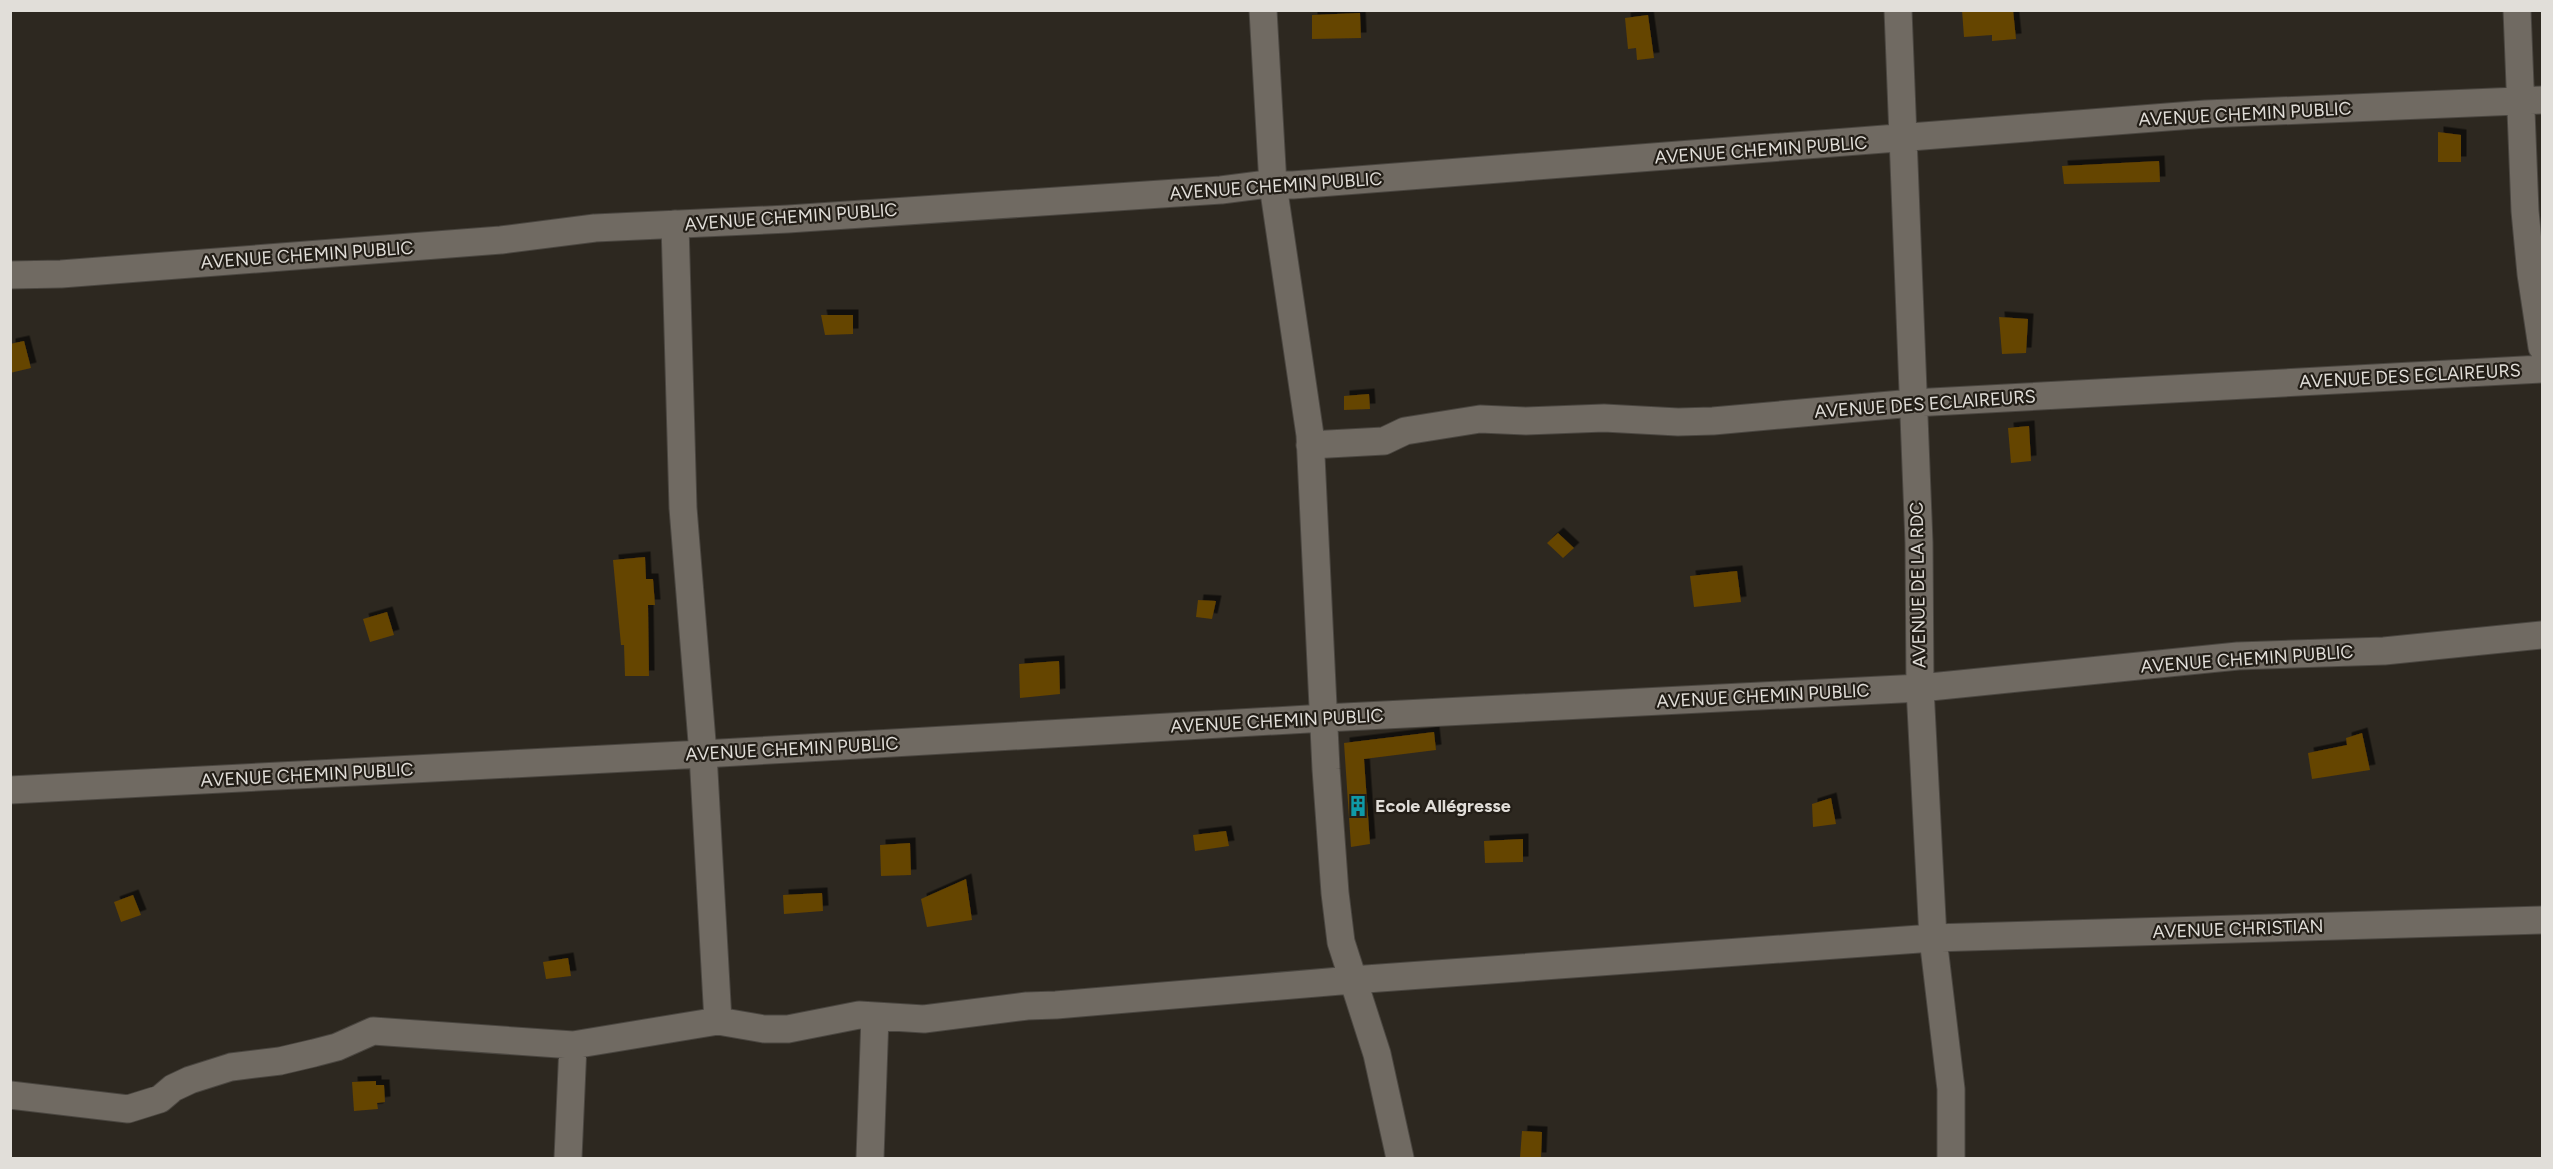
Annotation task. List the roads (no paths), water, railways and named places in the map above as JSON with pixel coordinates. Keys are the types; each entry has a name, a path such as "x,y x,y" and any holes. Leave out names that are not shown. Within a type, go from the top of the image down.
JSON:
{"street":[{"path":"1263,10 1273,185 1310,445 1329,834 1335,893 1341,942 1377,1054 1400,1158"},
{"name":"AVENUE DE LA RDC","path":"1898,10 1919,543 1920,688 1933,938 1952,1089 1951,1158"},
{"path":"2517,10 2532,100 2528,243 2542,347"},
{"name":"AVENUE CHEMIN PUBLIC","path":"10,275 61,274 489,241 595,228 1113,197 1902,139 2206,114 2532,100"},
{"path":"675,224 683,508 703,754 718,1021"},
{"name":"AVENUE DES ECLAIREURS","path":"1310,445 1384,441 1405,431 1480,419 1526,421 1604,418 1713,422 1913,403 2542,369"},
{"name":"AVENUE CHEMIN PUBLIC","path":"10,790 703,754 1324,718 1920,688 2238,656 2384,651 2542,635"},
{"name":"AVENUE CHRISTIAN","path":"10,1095 128,1108 160,1099 172,1088 231,1067 280,1061 326,1050 373,1031 573,1045 718,1021 764,1029 788,1029 841,1017 876,1016 924,1019 1027,1006 1933,938 2542,920"},
{"path":"870,1158 876,1016"},
{"path":"568,1158 573,1045"}],"place":[{"name":"Ecole Allégresse","path":"1358,806"}]}
